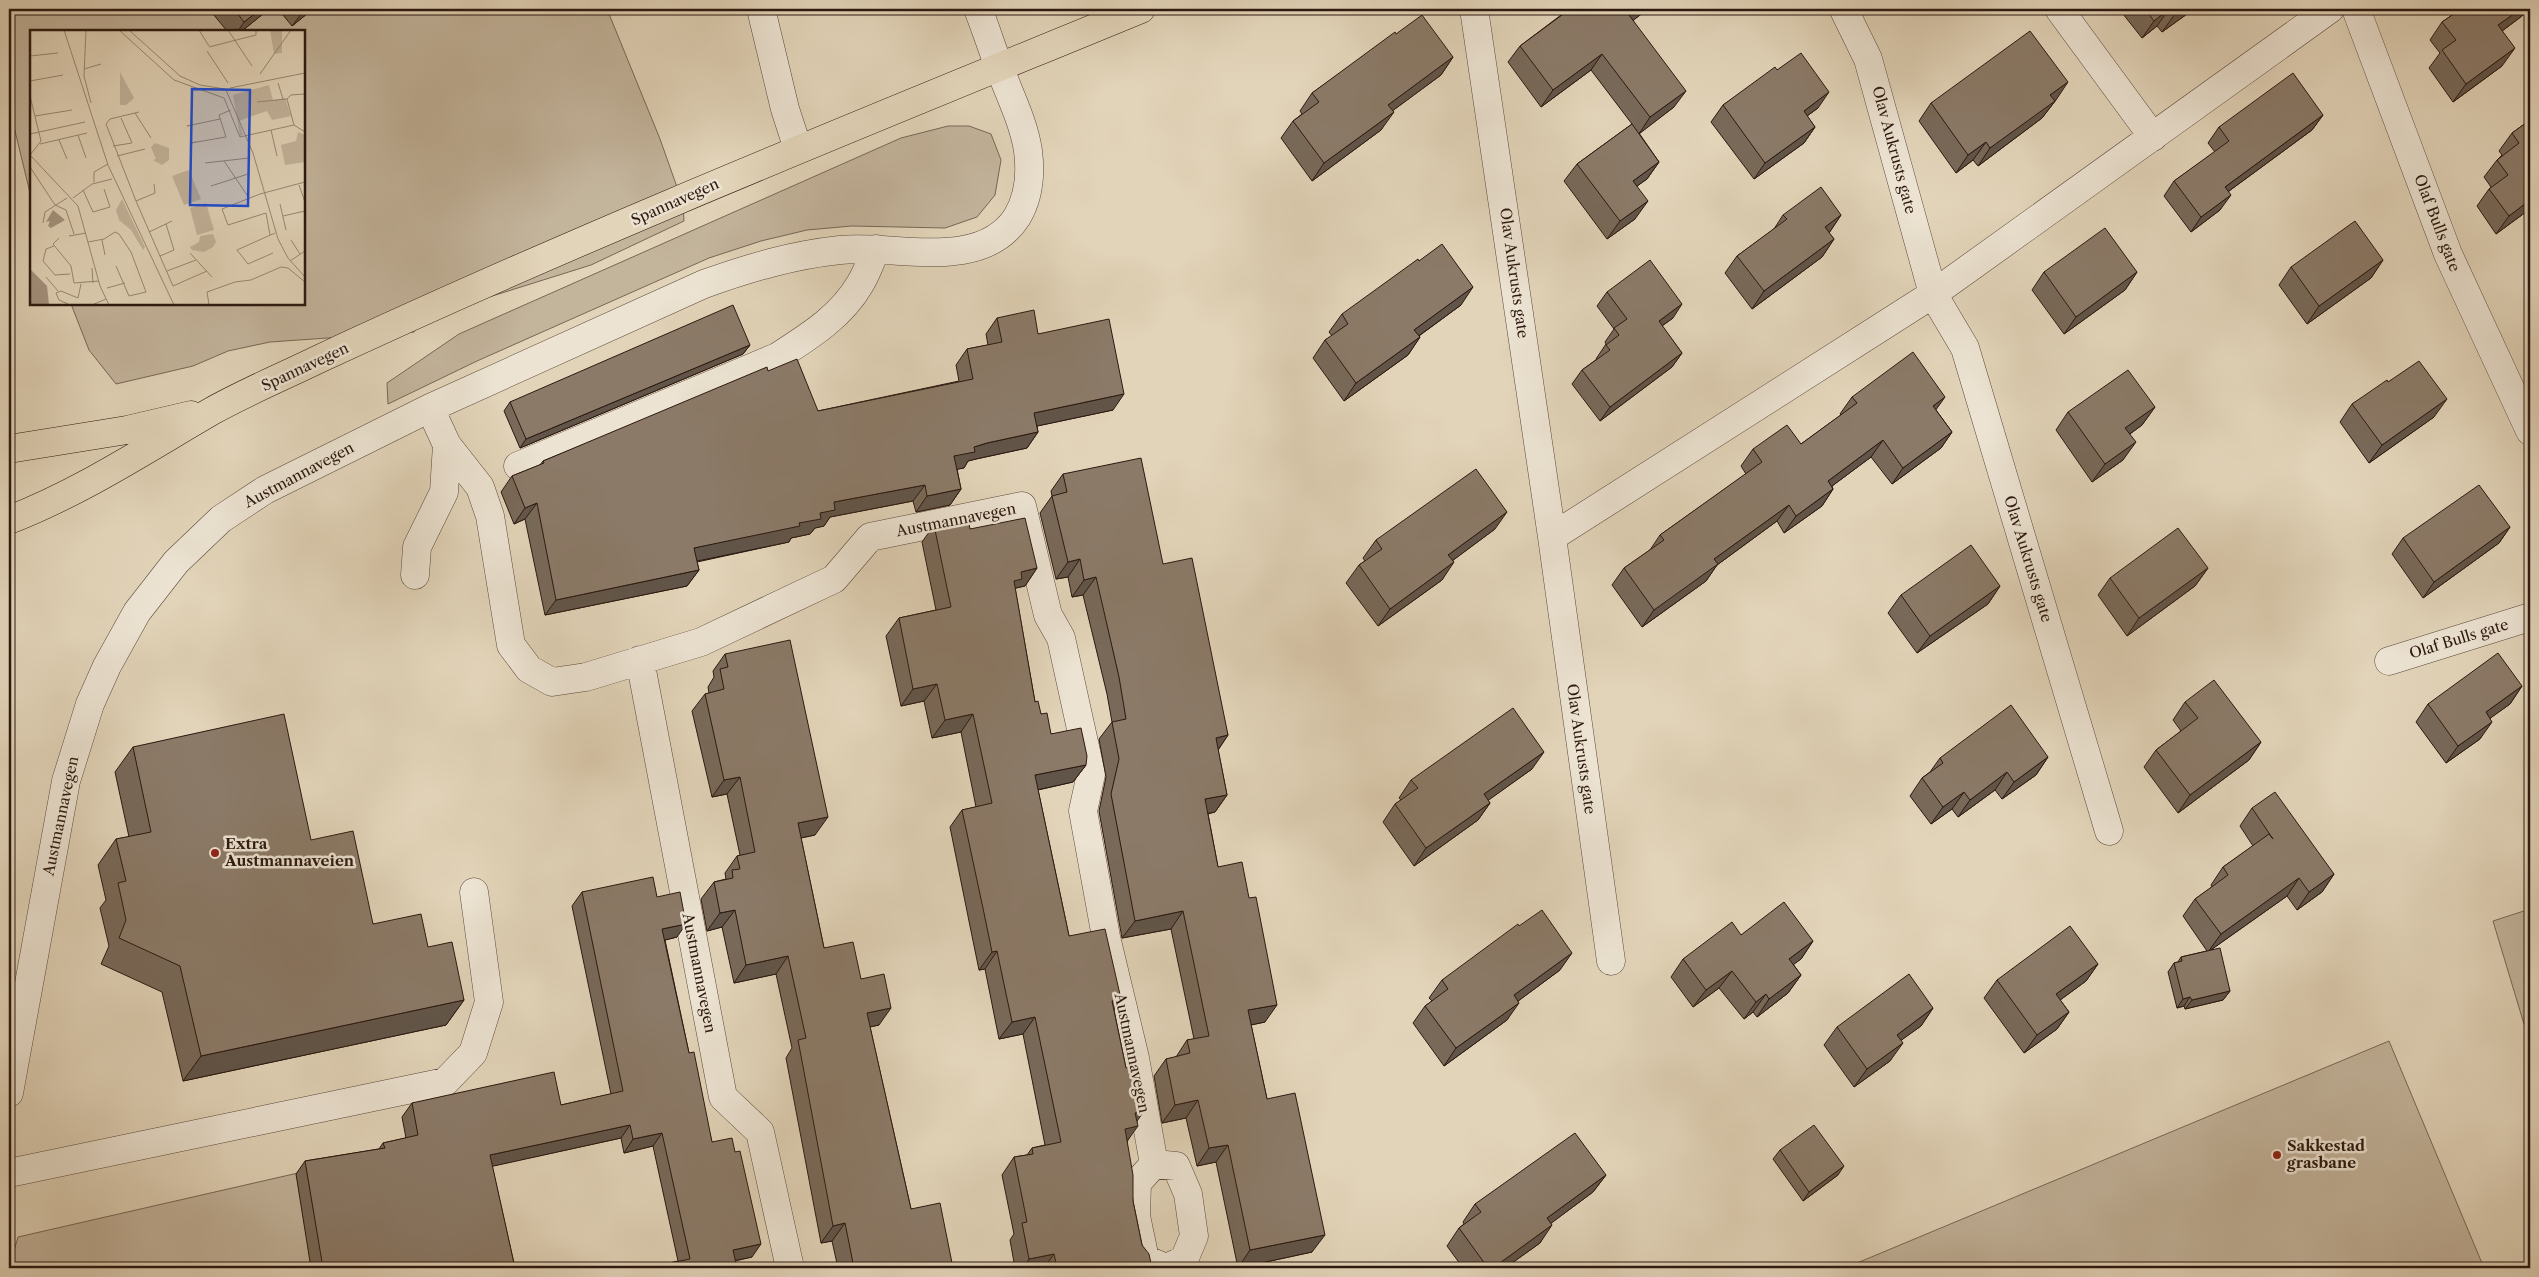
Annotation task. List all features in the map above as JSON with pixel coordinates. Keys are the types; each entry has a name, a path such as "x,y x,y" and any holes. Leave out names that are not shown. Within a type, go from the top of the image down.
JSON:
{"main road":[{"name":"Spannavegen","path":"9,520 57,500 144,453 215,410 320,359 798,149 1141,9"},
{"name":"Spannavegen","path":"9,449 127,430 215,410"}],"street":[{"path":"761,9 785,109 798,149"},
{"name":"Austmannavegen","path":"9,1093 66,781 90,704 107,666 137,612 176,562 221,519 265,490 430,408 704,284 745,269 815,253 876,249 950,252 976,247 994,240 1013,223 1024,205 1029,180 1028,152 1022,127 978,9"},
{"name":"Olav Aukrusts gate","path":"1474,9 1552,537 1611,961"},
{"path":"2059,9 2153,137"},
{"path":"1552,537 1933,294 2330,9"},
{"name":"Olaf Bulls gate","path":"2356,9 2448,254 2530,431"},
{"name":"Olav Aukrusts gate","path":"1844,10 1868,59 1933,294 1965,348 2109,831"},
{"path":"518,466 777,357 809,338 836,313 860,284 876,249"},
{"name":"Austmannavegen","path":"430,408 447,445 480,487 490,516 511,645 528,670 552,682 586,677 701,642 834,579 870,537 1022,506 1048,614 1061,638 1091,774 1083,812 1106,937 1135,1058 1154,1164"},
{"path":"415,575 417,547 444,492 447,445"},
{"name":"Olaf Bulls gate","path":"2389,661 2530,617"},
{"name":"Austmannavegen","path":"640,660 722,1097 760,1132 790,1268"},
{"path":"9,1173 445,1082 474,1054 489,1002 474,892"}],"shaded area":[{"path":"9,9 607,9 660,139 683,204 684,221 591,265 419,319 414,332 270,342 228,351 193,366 116,384 89,350 71,305 305,305 305,30 30,30 30,193 9,106"},
{"path":"948,126 969,126 991,134 1001,160 995,195 977,217 945,228 852,226 807,230 761,241 709,258 477,361 388,404 387,383 459,334 901,138"},
{"path":"2530,909 2530,1044 2493,921"},
{"name":"Sakkestad grasbane","path":"2389,1041 2484,1268 1845,1268"},
{"path":"298,1173 312,1268 9,1268 18,1237"}],"building":[{"path":"234,9 261,9 244,22"},
{"path":"1570,9 1638,9 1629,15 1686,91 1650,117 1602,54 1553,90 1520,46"},
{"path":"2145,9 2169,9 2154,21"},
{"path":"2170,9 2182,9 2175,14"},
{"path":"2461,9 2521,9 2498,25 2515,48 2466,84 2442,50 2456,40 2442,22"},
{"path":"1422,15 1453,57 1388,105 1394,112 1324,163 1293,121 1319,102 1312,93 1395,32 1396,34"},
{"path":"2030,31 2068,82 2050,95 2055,101 1990,148 1986,142 1968,155 1931,103"},
{"path":"1801,53 1829,92 1804,111 1815,127 1765,163 1723,105 1775,67 1777,70"},
{"path":"2293,73 2323,115 2225,187 2231,195 2201,217 2174,181 2229,141 2219,127"},
{"path":"2530,120 2530,200 2509,216 2489,189 2508,175 2497,160 2519,143 2512,133"},
{"path":"1632,124 1659,162 1633,181 1648,201 1620,221 1577,164"},
{"path":"1821,187 1841,215 1825,227 1834,239 1764,291 1737,256 1787,219 1783,215"},
{"path":"2355,221 2383,260 2319,306 2291,267"},
{"path":"2105,228 2137,272 2076,317 2044,272"},
{"path":"1442,244 1473,287 1414,330 1420,337 1356,383 1325,340 1348,324 1342,314"},
{"path":"1650,260 1682,304 1659,321 1682,353 1610,407 1582,370 1610,350 1606,345 1619,335 1614,328 1627,319 1607,292"},
{"path":"733,305 750,345 526,439 510,402"},
{"path":"1034,310 1038,334 1109,319 1124,394 1034,413 1038,432 987,443 974,447 975,452 954,456 961,489 927,496 925,485 834,502 835,510 820,513 821,519 799,523 800,526 694,548 699,570 556,600 537,503 525,508 512,476 544,463 543,461 767,367 768,371 797,359 818,411 973,379 967,349 1002,342 997,318"},
{"path":"1913,352 1945,397 1933,406 1952,432 1903,468 1883,440 1828,481 1833,489 1796,516 1789,505 1714,559 1718,564 1654,610 1624,568 1664,540 1660,535 1762,462 1753,449 1787,425 1801,444 1857,403 1852,397"},
{"path":"2419,361 2447,399 2382,445 2352,404"},
{"path":"2128,370 2155,407 2125,428 2136,442 2105,464 2068,412"},
{"path":"1141,458 1163,564 1192,558 1228,735 1216,738 1227,795 1205,799 1218,867 1242,862 1249,898 1256,897 1277,1005 1248,1010 1267,1099 1295,1093 1325,1235 1250,1250 1228,1145 1209,1148 1198,1100 1175,1105 1166,1059 1190,1053 1187,1040 1209,1036 1183,911 1135,921 1111,794 1119,759 1112,722 1126,719 1119,677 1096,577 1084,580 1080,559 1068,562 1052,496 1067,492 1063,474"},
{"path":"1476,469 1507,512 1448,555 1454,562 1390,609 1359,565 1382,549 1376,540"},
{"path":"2479,485 2510,527 2434,582 2403,538"},
{"path":"968,518 970,529 1025,518 1037,568 1021,572 1022,579 1014,581 1035,702 1038,701 1041,714 1047,713 1051,734 1081,728 1087,756 1086,765 1035,775 1069,936 1105,929 1121,999 1112,1001 1126,1068 1136,1066 1144,1111 1135,1113 1138,1126 1125,1129 1133,1175 1133,1201 1142,1245 1149,1254 1152,1268 1057,1268 1054,1254 1029,1259 1022,1223 1027,1222 1014,1157 1033,1154 1032,1148 1061,1142 1035,1017 1012,1022 997,951 992,952 962,810 992,803 973,714 945,720 937,684 913,689 899,618 951,607 934,525"},
{"path":"2178,528 2208,568 2139,618 2110,578"},
{"path":"1971,545 2000,586 1930,636 1901,595"},
{"path":"790,640 828,817 798,823 824,948 853,942 861,979 884,974 891,1008 867,1013 911,1209 940,1203 953,1268 854,1268 845,1223 833,1226 798,1040 806,1038 788,956 746,965 735,910 720,913 714,882 733,878 732,870 740,869 737,856 755,852 740,777 724,780 705,694 724,689 720,669 728,667 725,654"},
{"path":"2498,653 2522,686 2486,712 2492,722 2458,746 2428,704"},
{"path":"2214,680 2261,742 2190,795 2156,750 2198,718 2185,702"},
{"path":"2011,705 2048,757 2014,782 2007,772 1970,800 1964,792 1943,807 1922,778 1943,763 1940,758"},
{"path":"1513,708 1544,752 1484,794 1490,803 1426,848 1395,804 1418,788 1411,780"},
{"path":"284,714 311,840 353,831 373,924 421,914 428,947 452,942 464,1000 201,1056 180,966 119,938 126,920 118,883 126,881 116,839 151,832 133,747"},
{"path":"2275,792 2334,874 2309,892 2299,878 2221,934 2195,899 2228,875 2223,867 2269,834 2273,839 2252,808"},
{"path":"653,877 657,897 680,892 686,924 662,929 689,1053 694,1052 712,1142 732,1138 735,1152 740,1151 761,1244 733,1250 737,1268 661,1268 660,1265 690,1259 662,1133 633,1139 630,1125 490,1155 515,1268 323,1268 305,1161 385,1148 383,1143 418,1135 412,1103 554,1072 561,1105 623,1091 582,892"},
{"path":"1784,902 1813,941 1789,959 1801,975 1769,999 1766,994 1756,1002 1732,971 1706,990 1683,959 1732,922 1741,935"},
{"path":"1542,910 1572,953 1514,995 1519,1003 1456,1048 1425,1006 1448,989 1442,980 1518,924 1519,926"},
{"path":"2070,926 2098,964 2056,994 2069,1012 2037,1035 1997,980"},
{"path":"2220,948 2230,991 2192,1000 2190,997 2183,999 2174,963 2182,961 2181,957"},
{"path":"1909,974 1933,1008 1897,1035 1903,1043 1867,1069 1837,1027"},
{"path":"1814,1125 1844,1166 1809,1192 1780,1150"},
{"path":"1575,1133 1606,1175 1547,1218 1552,1225 1493,1268 1488,1268 1459,1228 1481,1212 1475,1204"}],"place":[{"name":"Extra Austmannaveien","path":"215,853"},
{"name":"Sakkestad grasbane","path":"2277,1155"}]}
